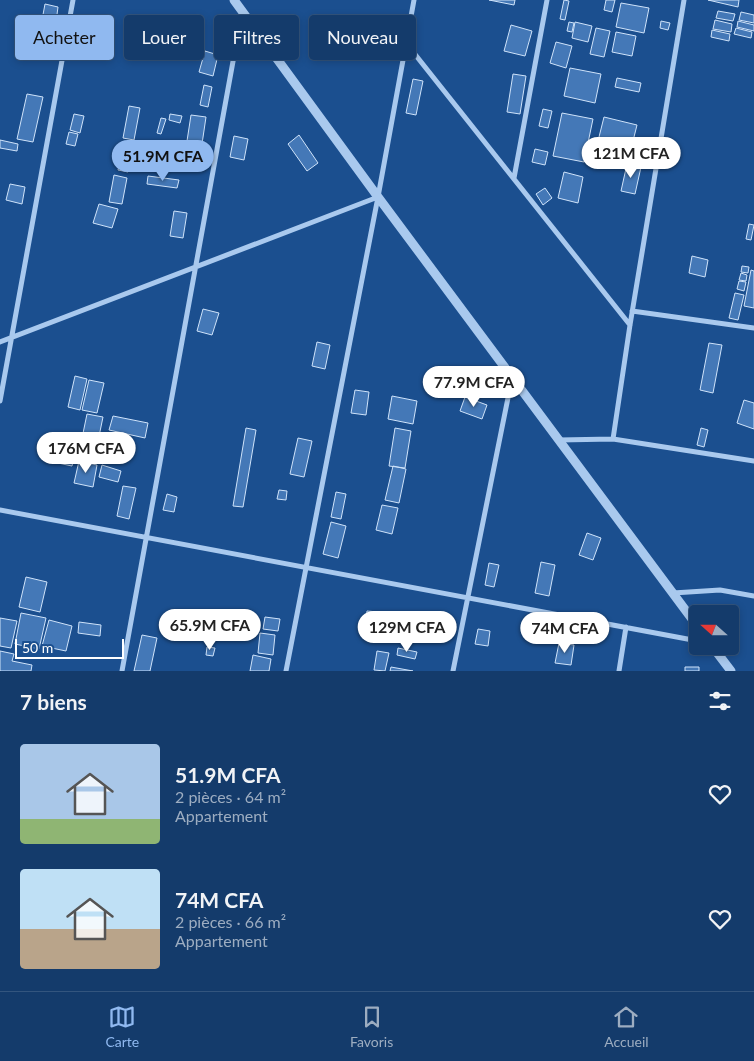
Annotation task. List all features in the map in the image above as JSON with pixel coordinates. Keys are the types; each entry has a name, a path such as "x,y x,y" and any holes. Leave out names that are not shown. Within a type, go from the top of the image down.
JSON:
{"street":[{"path":"0,401 72,0"},
{"path":"234,0 689,615"},
{"path":"411,15 414,0"},
{"path":"514,178 547,0"},
{"path":"613,439 632,311 684,0"},
{"path":"122,671 242,11"},
{"path":"416,56 630,325"},
{"path":"286,671 403,60"},
{"path":"0,342 378,197"},
{"path":"632,311 754,328"},
{"path":"453,671 513,377"},
{"path":"559,440 613,439 754,461"},
{"path":"0,510 689,638"},
{"path":"673,593 720,590 754,596"},
{"path":"619,671 626,627"},
{"path":"719,655 732,671"}],"building":[{"path":"489,0 515,0 514,5"},
{"path":"564,0 569,1 565,20 560,19"},
{"path":"606,0 615,0 612,12 604,10"},
{"path":"708,0 739,0 738,7"},
{"path":"621,3 649,8 644,33 616,27"},
{"path":"45,4 58,7 57,15 43,15"},
{"path":"718,11 735,14 733,21 716,18"},
{"path":"741,12 754,15 754,23 739,20"},
{"path":"715,20 732,24 731,32 713,29"},
{"path":"661,21 670,23 668,30 660,28"},
{"path":"738,21 754,25 754,31 737,27"},
{"path":"569,22 574,23 572,32 567,31"},
{"path":"575,22 592,26 588,42 572,38"},
{"path":"511,25 532,31 525,56 504,51"},
{"path":"596,28 610,31 604,57 590,54"},
{"path":"736,28 752,32 751,38 734,34"},
{"path":"712,30 730,34 729,41 711,37"},
{"path":"616,32 636,36 632,56 612,52"},
{"path":"556,42 572,46 566,68 550,63"},
{"path":"205,51 214,54 214,60 217,60 213,76 199,72 204,60"},
{"path":"570,68 601,74 595,103 564,96"},
{"path":"513,74 526,76 520,114 507,112"},
{"path":"617,78 641,83 639,92 615,87"},
{"path":"413,79 423,81 416,115 406,113"},
{"path":"204,85 212,87 208,107 200,105"},
{"path":"27,94 43,97 33,142 17,139"},
{"path":"129,106 140,108 134,140 123,138"},
{"path":"543,109 552,111 548,128 539,126"},
{"path":"562,113 593,119 584,162 553,156"},
{"path":"74,114 84,116 80,133 70,130"},
{"path":"170,114 182,116 180,123 169,120"},
{"path":"191,115 206,117 202,144 187,141"},
{"path":"604,117 637,125 631,149 598,141"},
{"path":"161,118 166,119 161,134 157,133"},
{"path":"69,132 78,134 75,146 66,144"},
{"path":"299,135 318,163 307,171 288,144"},
{"path":"234,136 248,139 244,160 230,157"},
{"path":"0,140 18,144 17,151 0,148"},
{"path":"136,146 144,147 141,163 133,161"},
{"path":"535,149 548,152 545,165 532,162"},
{"path":"121,154 131,155 128,172 118,170"},
{"path":"192,156 198,158 194,171 188,170"},
{"path":"627,164 641,167 635,194 621,191"},
{"path":"564,172 583,177 578,203 558,198"},
{"path":"114,175 127,178 122,204 109,202"},
{"path":"148,176 179,180 177,188 147,184"},
{"path":"10,184 25,187 22,204 6,200"},
{"path":"545,188 552,198 543,205 536,194"},
{"path":"99,204 118,209 112,228 93,223"},
{"path":"174,211 187,213 183,238 170,236"},
{"path":"749,224 754,225 751,240 746,239"},
{"path":"692,256 708,260 705,277 689,273"},
{"path":"742,266 749,267 748,273 741,272"},
{"path":"751,270 754,271 754,308 744,306"},
{"path":"741,273 747,275 746,281 739,280"},
{"path":"739,281 746,282 744,291 737,289"},
{"path":"735,293 744,295 738,320 729,318"},
{"path":"203,309 219,313 212,335 197,331"},
{"path":"317,342 330,345 325,369 312,366"},
{"path":"709,343 722,345 713,393 700,390"},
{"path":"75,376 87,379 80,410 68,407"},
{"path":"89,380 104,383 97,413 82,410"},
{"path":"355,390 369,392 366,415 351,413"},
{"path":"392,396 417,401 413,424 388,419"},
{"path":"465,397 487,405 482,419 460,411"},
{"path":"744,400 754,403 754,429 737,423"},
{"path":"87,414 103,417 97,446 81,443"},
{"path":"113,416 148,423 145,438 109,430"},
{"path":"246,428 256,430 243,507 233,506"},
{"path":"395,428 411,431 405,468 389,466"},
{"path":"701,428 708,430 704,447 697,445"},
{"path":"298,438 312,441 304,477 290,474"},
{"path":"63,440 77,444 72,466 58,463"},
{"path":"116,441 129,443 129,449 115,448"},
{"path":"79,461 97,465 93,487 74,483"},
{"path":"102,465 121,471 118,482 99,477"},
{"path":"393,466 406,469 399,503 385,500"},
{"path":"123,486 136,488 129,519 117,516"},
{"path":"279,490 287,491 286,500 277,499"},
{"path":"336,492 346,494 341,519 331,517"},
{"path":"167,494 177,497 174,512 163,510"},
{"path":"382,505 398,508 392,534 376,530"},
{"path":"331,522 346,526 338,558 323,554"},
{"path":"587,533 601,538 593,560 579,555"},
{"path":"541,562 555,565 549,596 535,593"},
{"path":"489,563 499,565 494,587 485,585"},
{"path":"26,577 47,582 40,612 19,607"},
{"path":"367,611 378,612 376,625 365,623"},
{"path":"21,613 46,618 39,649 15,644"},
{"path":"384,613 402,618 395,641 377,635"},
{"path":"416,616 426,617 425,629 415,628"},
{"path":"265,617 280,619 278,631 263,629"},
{"path":"0,618 17,621 11,648 0,646"},
{"path":"49,620 72,626 66,651 42,646"},
{"path":"79,622 101,625 100,636 78,633"},
{"path":"478,629 490,631 488,646 475,644"},
{"path":"260,633 275,635 273,655 258,653"},
{"path":"142,635 157,638 150,671 134,671"},
{"path":"559,643 574,645 571,665 555,663"},
{"path":"207,647 215,648 213,656 206,655"},
{"path":"398,648 417,652 415,659 397,655"},
{"path":"0,651 14,654 12,661 32,665 31,671 0,671"},
{"path":"377,651 389,653 385,671 374,670"},
{"path":"253,655 271,659 269,671 250,671"},
{"path":"391,667 413,671 390,671"},
{"path":"685,667 699,667 699,671 685,671"}]}
